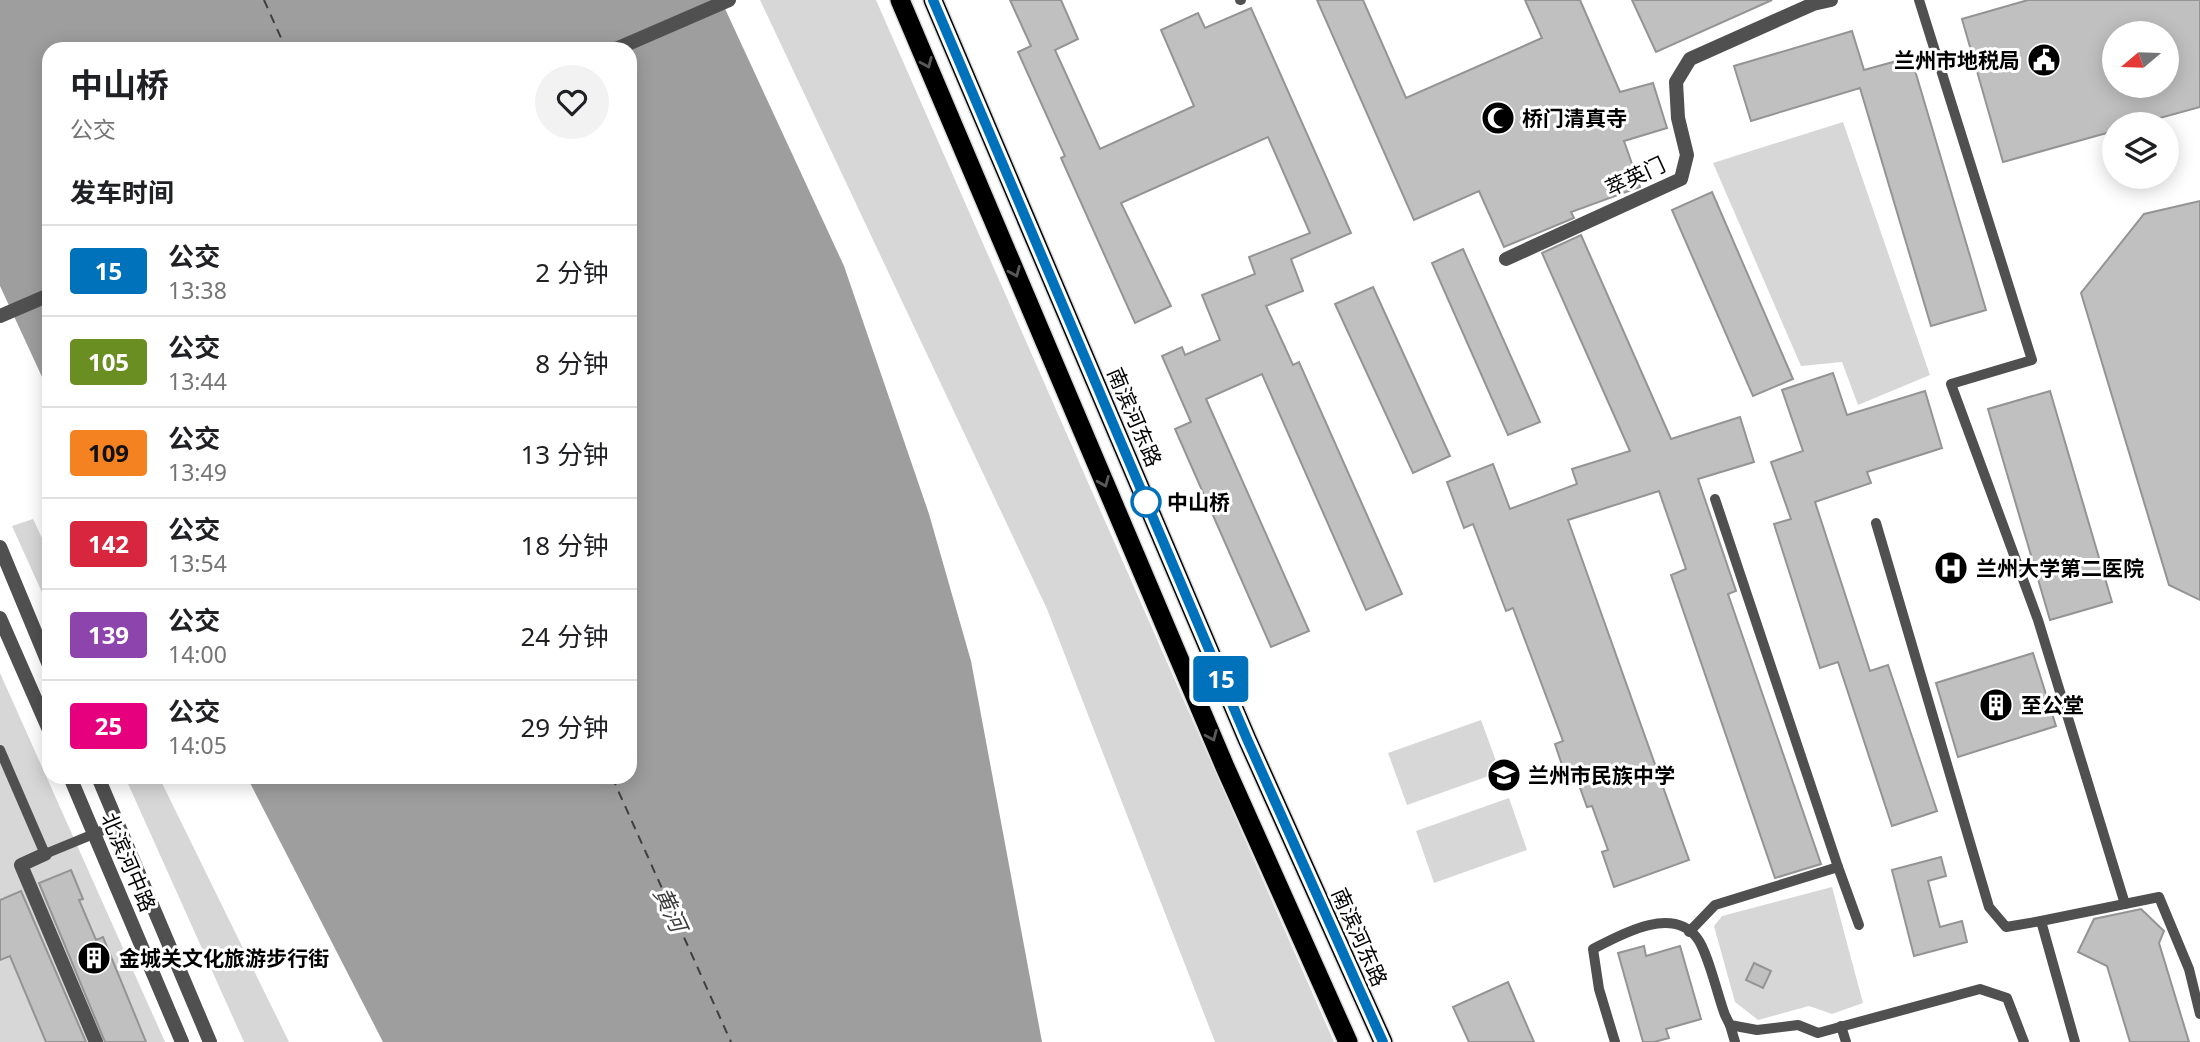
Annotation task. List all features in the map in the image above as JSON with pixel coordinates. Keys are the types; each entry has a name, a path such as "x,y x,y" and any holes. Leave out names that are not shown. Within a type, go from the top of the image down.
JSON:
{"highway":[{"path":"900,0 1225,767 1349,1042"},
{"name":"南滨河东路","path":"933,0 1247,739 1383,1042"}],"street":[{"path":"632,42 729,0"},
{"name":"萃英门","path":"1506,259 1681,179 1687,155 1678,118 1676,82 1690,59 1766,24 1831,0"},
{"path":"0,316 42,298"},
{"path":"0,547 42,648"},
{"path":"0,618 42,714"},
{"name":"北滨河中路","path":"72,784 182,1042"},
{"name":"北滨河中路","path":"101,784 210,1042"},
{"path":"45,854 21,865 96,1042"}],"lane":[{"path":"1919,0 2032,360 1951,384 2038,621 2125,904"},
{"path":"1715,499 1859,925"},
{"path":"1875,523 1989,907 2006,927 2159,897 2189,969 2200,1014"},
{"path":"0,750 45,854 118,824"},
{"path":"1689,932 1715,905 1838,867"},
{"path":"2041,921 2075,1042"},
{"path":"1615,1042 1599,989 1593,948 1633,929 1669,923 1697,938 1735,1042"},
{"path":"1730,1025 1758,1030 1798,1025 1818,1032 1980,989 2007,998 2024,1042"},
{"path":"1841,1026 1846,1042"},
{"path":"1758,1030 1761,1042"}],"shaded area":[{"path":"760,0 876,0 1334,1042 1215,1042 1047,609"},
{"path":"1843,122 1930,375 1858,405 1842,362 1801,366 1713,163"},
{"path":"33,519 42,538 42,592 12,526"},
{"path":"0,673 42,767 42,784 50,784 165,1042 0,1042"},
{"path":"1481,720 1500,772 1407,805 1388,753"},
{"path":"128,784 162,784 289,1042 244,1042"},
{"path":"1509,798 1527,850 1434,883 1416,831"},
{"path":"1832,887 1863,1003 1832,1014 1809,1006 1758,1020 1735,1002 1714,926 1722,916"}],"water":[{"name":"黄河","path":"0,0 721,0 844,266 929,514 971,661 1042,1042 383,1042 251,784 637,784 637,42 42,42 42,377 0,286"}],"building":[{"path":"1010,0 1061,0 1078,39 1055,50 1100,149 1194,106 1161,30 1198,13 1205,28 1251,8 1351,233 1291,259 1303,291 1266,306 1293,365 1299,362 1402,594 1366,610 1262,374 1206,399 1309,631 1271,647 1175,429 1191,422 1162,356 1182,347 1185,355 1220,340 1202,295 1255,274 1249,257 1310,233 1268,137 1121,203 1171,306 1135,323 1061,158 1065,156 1018,52 1031,46"},
{"path":"1317,0 1363,0 1406,98 1542,38 1525,0 1580,0 1620,92 1653,83 1667,128 1624,141 1640,187 1571,212 1574,218 1504,247 1479,191 1414,220"},
{"path":"1632,0 1772,0 1656,52"},
{"name":"兰州市地税局","path":"2028,0 2200,0 2200,107 2179,113 2102,112 2102,134 2003,162 1962,19"},
{"path":"1852,31 1864,70 1911,57 1986,310 1931,326 1860,88 1751,121 1734,66"},
{"path":"1712,192 1793,379 1753,396 1672,210"},
{"path":"2200,201 2200,600 2169,585 2081,293 2144,214"},
{"path":"1581,235 1671,439 1740,417 1754,462 1698,479 1736,591 1728,594 1821,864 1775,878 1671,575 1686,569 1659,491 1568,520 1689,860 1614,887 1602,852 1608,850 1592,806 1587,807 1575,774 1566,777 1555,744 1563,741 1513,608 1506,611 1473,524 1464,528 1447,482 1493,464 1510,509 1577,484 1572,469 1630,451 1542,253"},
{"path":"1463,249 1540,422 1508,435 1432,263"},
{"path":"1373,287 1450,456 1413,473 1335,304"},
{"path":"1833,373 1847,415 1925,391 1942,448 1867,472 1871,483 1815,502 1870,671 1888,665 1937,811 1892,826 1838,662 1820,668 1774,524 1791,519 1771,462 1803,451 1782,390"},
{"path":"2050,391 2112,602 2050,620 1988,409"},
{"name":"至公堂","path":"2033,653 2056,726 1958,757 1936,683"},
{"path":"1941,857 1946,876 1928,881 1940,927 1962,921 1967,942 1914,956 1892,870"},
{"name":"金城关文化旅游步行街","path":"71,870 83,899 79,900 96,940 103,937 146,1042 105,1042 39,883"},
{"path":"21,891 86,1042 46,1042 10,956 0,960 0,900"},
{"path":"2141,909 2164,931 2159,943 2189,1042 2130,1042 2107,966 2078,952 2094,919"},
{"path":"1644,946 1646,956 1680,946 1701,1019 1666,1029 1669,1038 1654,1042 1643,1042 1618,953"},
{"path":"1754,963 1771,971 1763,988 1746,980"},
{"path":"1508,982 1534,1042 1469,1042 1453,1007"}],"ferry route":[{"path":"264,0 283,42"},
{"path":"615,784 731,1042"}],"bus line":[{"name":"15","path":"933,0 1247,739 1383,1042"}],"place":[{"name":"兰州市地税局","path":"2044,60"},
{"name":"桥门清真寺","path":"1498,118"},
{"name":"中山桥","path":"1146,502"},
{"name":"兰州大学第二医院","path":"1951,568"},
{"name":"至公堂","path":"1996,705"},
{"name":"兰州市民族中学","path":"1504,775"},
{"name":"金城关文化旅游步行街","path":"94,958"}]}
